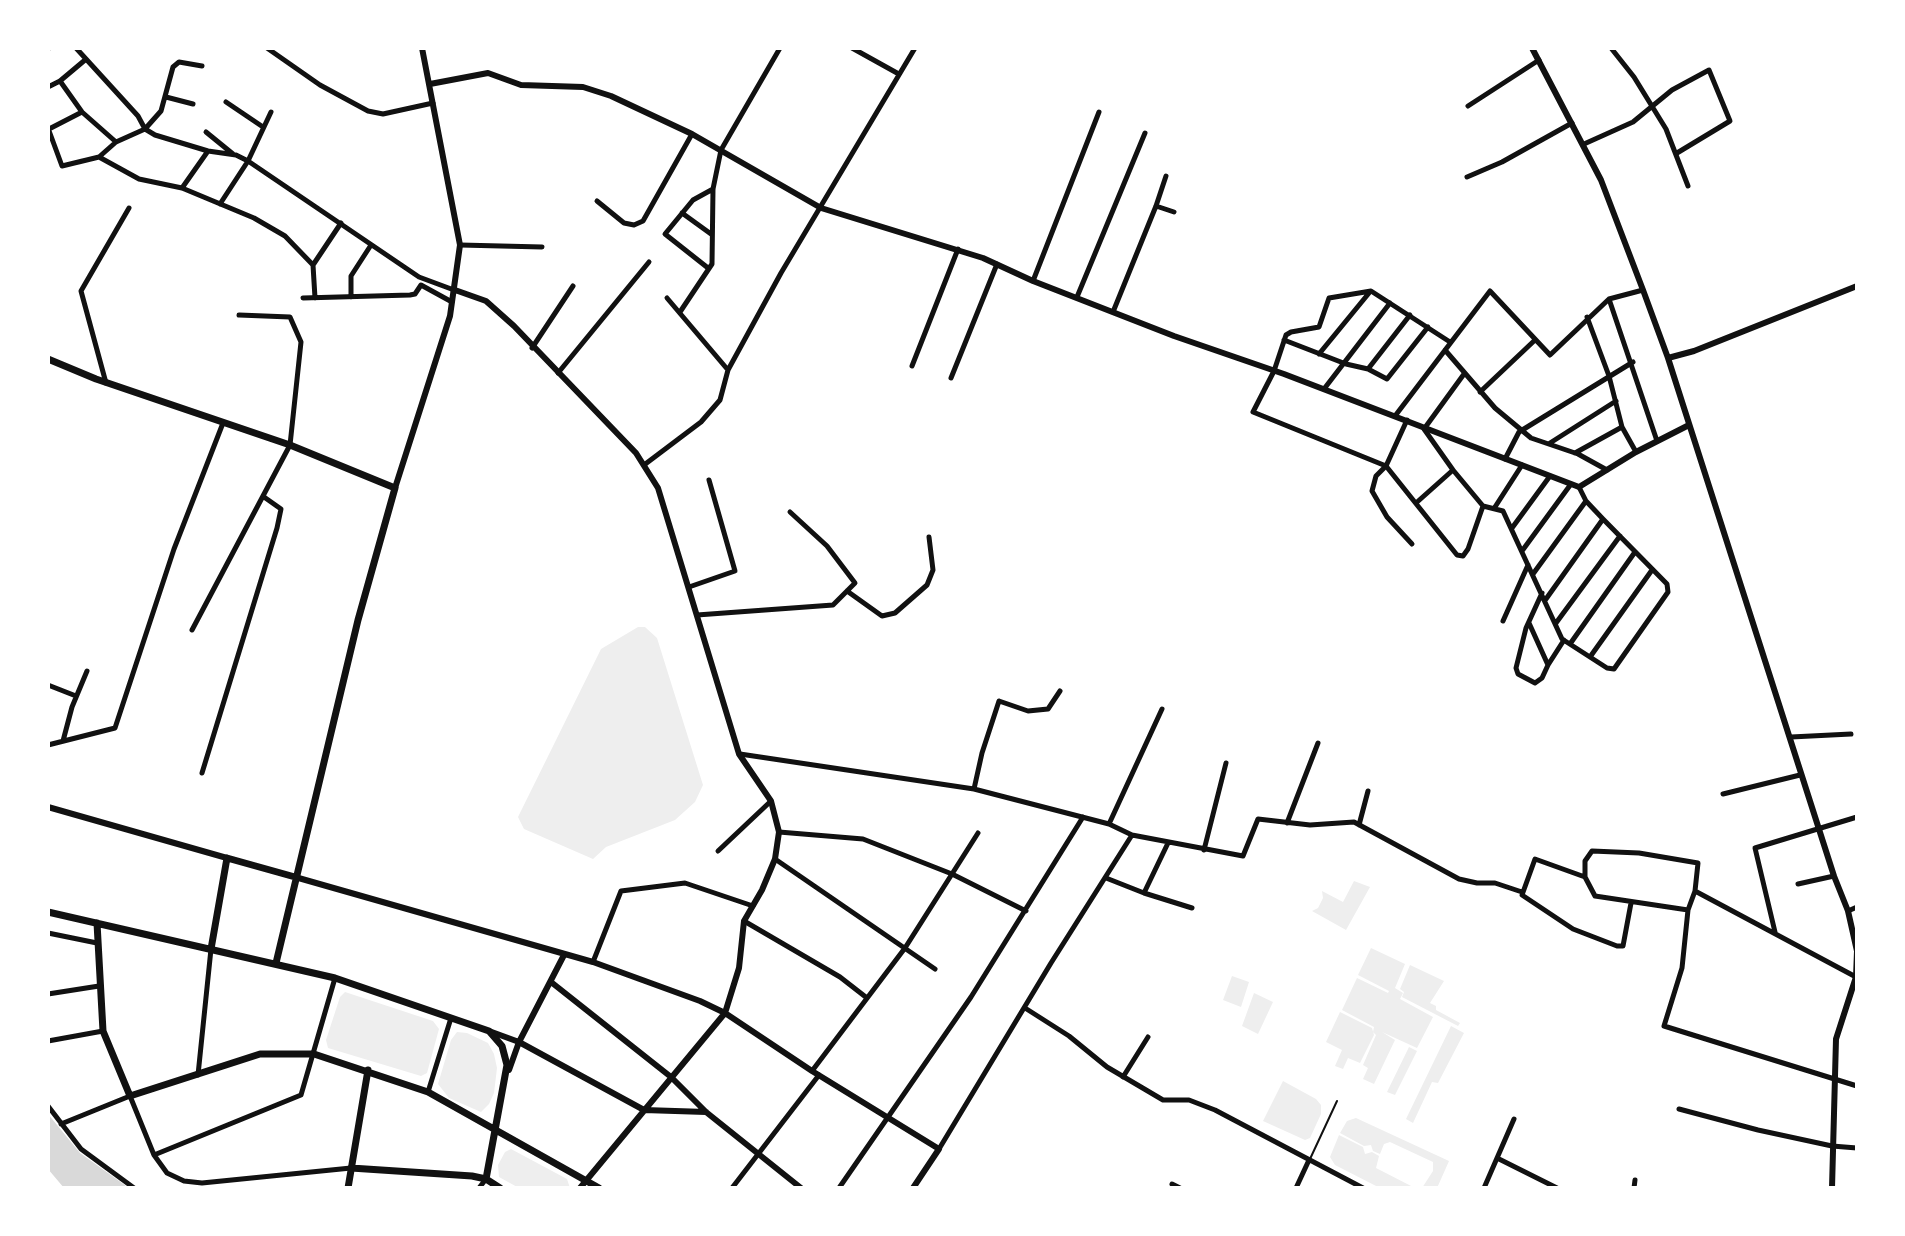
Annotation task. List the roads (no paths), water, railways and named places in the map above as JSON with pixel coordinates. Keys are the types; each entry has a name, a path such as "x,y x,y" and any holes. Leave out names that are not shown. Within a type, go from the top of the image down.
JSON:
{"main road":[{"path":"48,359 106,383 290,445 395,488 358,620 276,963"},
{"path":"211,949 227,858 295,877"},
{"path":"48,912 335,978 489,1031 505,1052 506,1076 486,1179"},
{"path":"97,923 103,1031 130,1096 260,1054 314,1054 428,1092 582,1184 599,1188"},
{"path":"348,1188 368,1070"},
{"path":"351,1168 486,1179 500,1188"}],"street":[{"path":"76,48 138,116 145,129 208,151 236,155"},
{"path":"267,48 320,85 368,111 383,114 433,103"},
{"path":"395,488 452,302 460,245 422,48"},
{"path":"680,312 712,264 713,189 721,150 780,48"},
{"path":"852,48 897,73"},
{"path":"644,465 701,422 720,400 728,370 781,273 897,73 915,48"},
{"path":"1532,48 1601,180 1668,358 1791,737 1800,775 1848,911 1857,951 1856,977 1836,1039 1832,1188"},
{"path":"1611,48 1653,106 1677,153 1688,186"},
{"path":"48,87 85,60"},
{"path":"1468,106 1539,60"},
{"path":"82,112 48,128 62,166 99,157 116,142 145,129 161,111 173,67 179,62 202,66"},
{"path":"1584,144 1633,122 1672,90 1709,70 1730,121 1677,153"},
{"path":"430,84 488,73 521,85 583,87 611,96 692,134 821,208 958,249 1113,312 1579,487 1586,501 1667,584 1668,592 1614,669 1607,668 1567,642 1503,511 1483,506 1424,429"},
{"path":"60,81 82,112 116,142"},
{"path":"166,97 193,104"},
{"path":"226,102 263,127"},
{"path":"220,204 248,161 271,112"},
{"path":"1033,281 1099,112"},
{"path":"1467,177 1502,162 1572,123"},
{"path":"206,132 419,277 486,301 619,435 658,488 739,754 771,801 779,832 775,859 744,921 739,968 725,1013 582,1184"},
{"path":"1077,297 1145,133"},
{"path":"597,201 624,223 634,225 643,221 692,134"},
{"path":"182,188 208,151"},
{"path":"99,157 139,179 182,188 254,218 285,236 313,265"},
{"path":"1113,312 1166,176"},
{"path":"708,268 665,234 693,200 713,189"},
{"path":"1156,206 1174,212"},
{"path":"106,383 81,291 129,208"},
{"path":"682,213 712,235"},
{"path":"315,298 313,265 341,223"},
{"path":"351,297 351,276 371,245"},
{"path":"460,245 542,247"},
{"path":"912,366 958,249"},
{"path":"558,374 649,262"},
{"path":"951,378 997,264"},
{"path":"303,298 410,295 415,294 421,285 452,302"},
{"path":"439,295 442,286"},
{"path":"532,348 573,286"},
{"path":"1668,358 1694,351 1857,286"},
{"path":"1395,416 1490,291 1550,355 1609,299 1643,290"},
{"path":"1319,354 1371,291"},
{"path":"1450,342 1371,291 1329,298 1319,327 1291,332 1284,340 1274,371 1253,412 1386,466 1457,555 1463,556 1468,549 1483,506"},
{"path":"667,298 728,370"},
{"path":"1609,299 1633,362 1657,441"},
{"path":"1324,389 1390,303"},
{"path":"192,630 290,445 301,342 290,317 239,315"},
{"path":"1368,369 1410,315"},
{"path":"1587,317 1609,376 1622,427 1636,452"},
{"path":"1284,340 1343,363 1368,369 1387,379 1428,327"},
{"path":"1480,392 1535,340"},
{"path":"1445,350 1480,392 1531,438 1575,453 1608,470"},
{"path":"1505,459 1521,430 1633,362"},
{"path":"1424,429 1464,374"},
{"path":"1549,444 1616,401"},
{"path":"1407,420 1386,466 1376,476 1372,491 1387,517 1412,544"},
{"path":"48,745 115,728 174,549 223,423"},
{"path":"1579,487 1636,452 1689,425"},
{"path":"1575,453 1622,427"},
{"path":"1495,507 1522,465"},
{"path":"1416,503 1453,470"},
{"path":"1512,528 1550,476"},
{"path":"689,587 735,571 709,480"},
{"path":"1522,551 1571,484"},
{"path":"202,773 281,509 264,497"},
{"path":"1533,574 1586,501"},
{"path":"697,615 833,605 855,583 827,546 790,512"},
{"path":"1603,519 1544,596 1529,622 1516,668 1518,674 1535,683 1542,678 1548,665 1635,552"},
{"path":"1556,623 1620,536"},
{"path":"847,591 882,616 895,613 927,585 933,570 929,537"},
{"path":"1503,621 1529,565"},
{"path":"1590,657 1652,570"},
{"path":"1529,622 1548,665"},
{"path":"63,741 87,671"},
{"path":"48,685 76,696"},
{"path":"974,789 999,701 1028,711 1048,709 1060,691"},
{"path":"1109,824 1162,709"},
{"path":"1791,737 1851,734"},
{"path":"1287,823 1318,743"},
{"path":"739,754 974,789 1109,824 1132,835 1243,856 1258,819 1331,825 1354,822 1459,879 1495,883 1522,892 1527,899 1573,929 1617,946 1623,946 1631,903"},
{"path":"1204,850 1226,763"},
{"path":"1723,794 1800,775"},
{"path":"1359,825 1368,791"},
{"path":"718,851 771,801"},
{"path":"48,807 227,858"},
{"path":"839,1188 1026,911 1083,817"},
{"path":"1775,932 1755,848 1857,817"},
{"path":"779,832 863,839 952,874 1026,911"},
{"path":"732,1188 905,948 978,833"},
{"path":"913,1188 1132,835"},
{"path":"1144,893 1168,843"},
{"path":"1688,910 1595,896 1585,877 1585,861 1592,851 1639,853 1698,863 1695,891 1688,910 1682,968 1664,1026 1857,1086"},
{"path":"775,859 935,969"},
{"path":"1522,892 1535,859 1585,877"},
{"path":"1798,884 1834,876"},
{"path":"295,877 593,962 700,1001 725,1013 939,1149"},
{"path":"1106,878 1192,908"},
{"path":"593,962 621,891 685,883 753,906"},
{"path":"1695,891 1856,977"},
{"path":"1848,911 1857,907"},
{"path":"744,921 840,977 867,998"},
{"path":"48,933 97,943"},
{"path":"198,1076 211,949"},
{"path":"506,1076 519,1042 564,955"},
{"path":"154,1155 301,1095 335,978"},
{"path":"551,982 671,1077 706,1112 801,1188"},
{"path":"48,994 99,986"},
{"path":"1025,1008 1069,1036 1123,1077 1163,1100 1189,1100 1215,1110 1363,1188"},
{"path":"428,1092 451,1018"},
{"path":"48,1041 103,1031"},
{"path":"489,1031 519,1042 644,1110 706,1112"},
{"path":"1123,1077 1148,1037"},
{"path":"61,1124 130,1096 154,1155 167,1173 184,1181 202,1183 351,1168"},
{"path":"48,1106 81,1149 134,1188"},
{"path":"1679,1109 1758,1130 1832,1146 1857,1148"},
{"path":"1484,1188 1514,1119"},
{"path":"1499,1159 1556,1187"},
{"path":"1296,1188 1310,1160"},
{"path":"479,1188 486,1179"},
{"path":"1634,1188 1635,1180"},
{"path":"1172,1184 1180,1188"}],"lane":[{"path":"1310,1160 1337,1101"}]}
